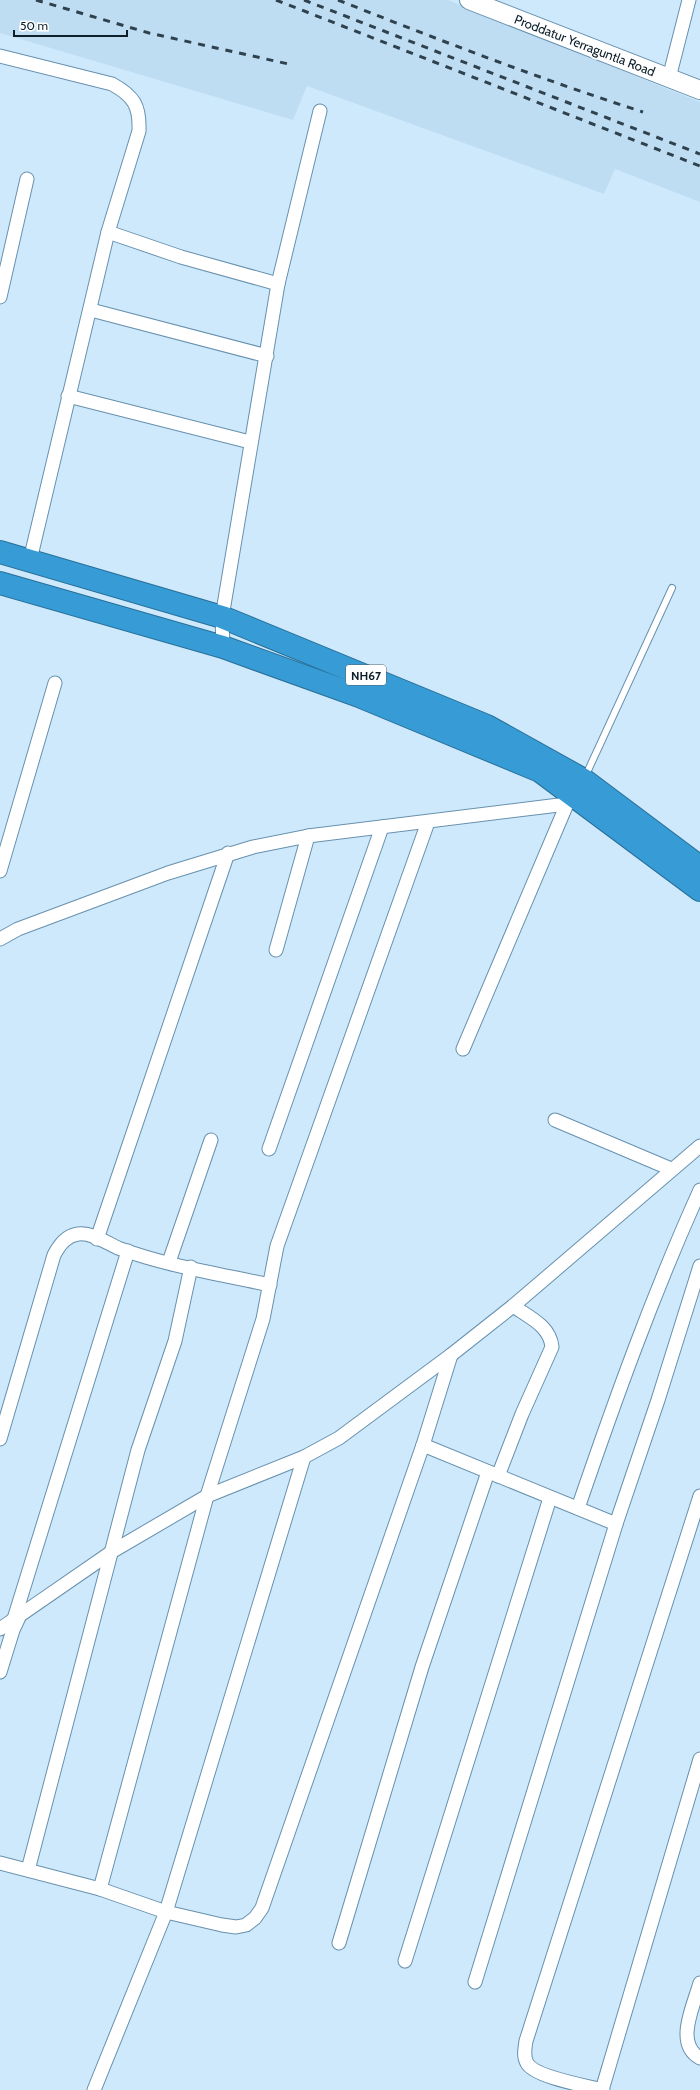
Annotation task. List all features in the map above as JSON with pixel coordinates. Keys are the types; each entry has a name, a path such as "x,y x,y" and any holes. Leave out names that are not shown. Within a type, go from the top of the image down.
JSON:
{"highway":[{"name":"NH67","path":"0,552 222,617 487,726 700,890"},
{"name":"NH67","path":"0,584 224,647 360,696 540,771 575,794 700,866"}],"street":[{"name":"Proddatur Yerraguntla Road","path":"469,0 700,90"},
{"path":"669,78 689,0"},
{"path":"0,56 112,84 127,92 136,105 139,118 139,131 108,232 91,310 68,396 30,560"},
{"path":"224,647 222,617 250,442 267,356 278,284 320,111"},
{"path":"0,297 27,179"},
{"path":"108,232 181,257 278,284"},
{"path":"91,310 267,356"},
{"path":"68,396 250,442"},
{"path":"0,871 55,683"},
{"path":"0,939 25,926 168,873 228,853 308,836 428,822 575,794"},
{"path":"463,1049 575,794"},
{"path":"100,1889 207,1496 263,1319 277,1246 428,822"},
{"path":"269,1149 382,827"},
{"path":"276,950 308,836"},
{"path":"98,1239 228,853"},
{"path":"555,1120 671,1169"},
{"path":"169,1262 211,1140"},
{"path":"0,1629 113,1551 207,1496 304,1457 339,1438 451,1355 513,1306 671,1169 700,1146"},
{"path":"578,1508 618,1391 674,1248 700,1190"},
{"path":"0,1439 54,1255 60,1244 69,1236 80,1234 98,1239 128,1251 270,1285"},
{"path":"0,1672 18,1617 128,1251"},
{"path":"475,1982 616,1524 658,1400 700,1266"},
{"path":"28,1870 113,1551 144,1428 175,1341 191,1267"},
{"path":"339,1943 422,1667 493,1474 552,1347 551,1338 547,1331 513,1306"},
{"path":"0,1864 100,1889 166,1912 236,1927 246,1925 255,1918 262,1908 423,1445 451,1355"},
{"path":"423,1445 616,1524"},
{"path":"94,2090 166,1912 304,1457"},
{"path":"700,1496 526,2041 524,2053 526,2063 535,2071 603,2090 700,1759"},
{"path":"405,1961 550,1498"},
{"path":"700,1983 686,2038 691,2051 700,2058"}],"lane":[{"path":"575,794 672,588"}],"shaded area":[{"path":"0,0 448,0 700,102 700,202 615,169 604,194 307,86 293,120 0,33"}],"railway":[{"path":"36,0 149,33 293,65"},
{"path":"276,0 700,166"},
{"path":"304,0 700,154"},
{"path":"338,0 490,59 643,112"}]}
